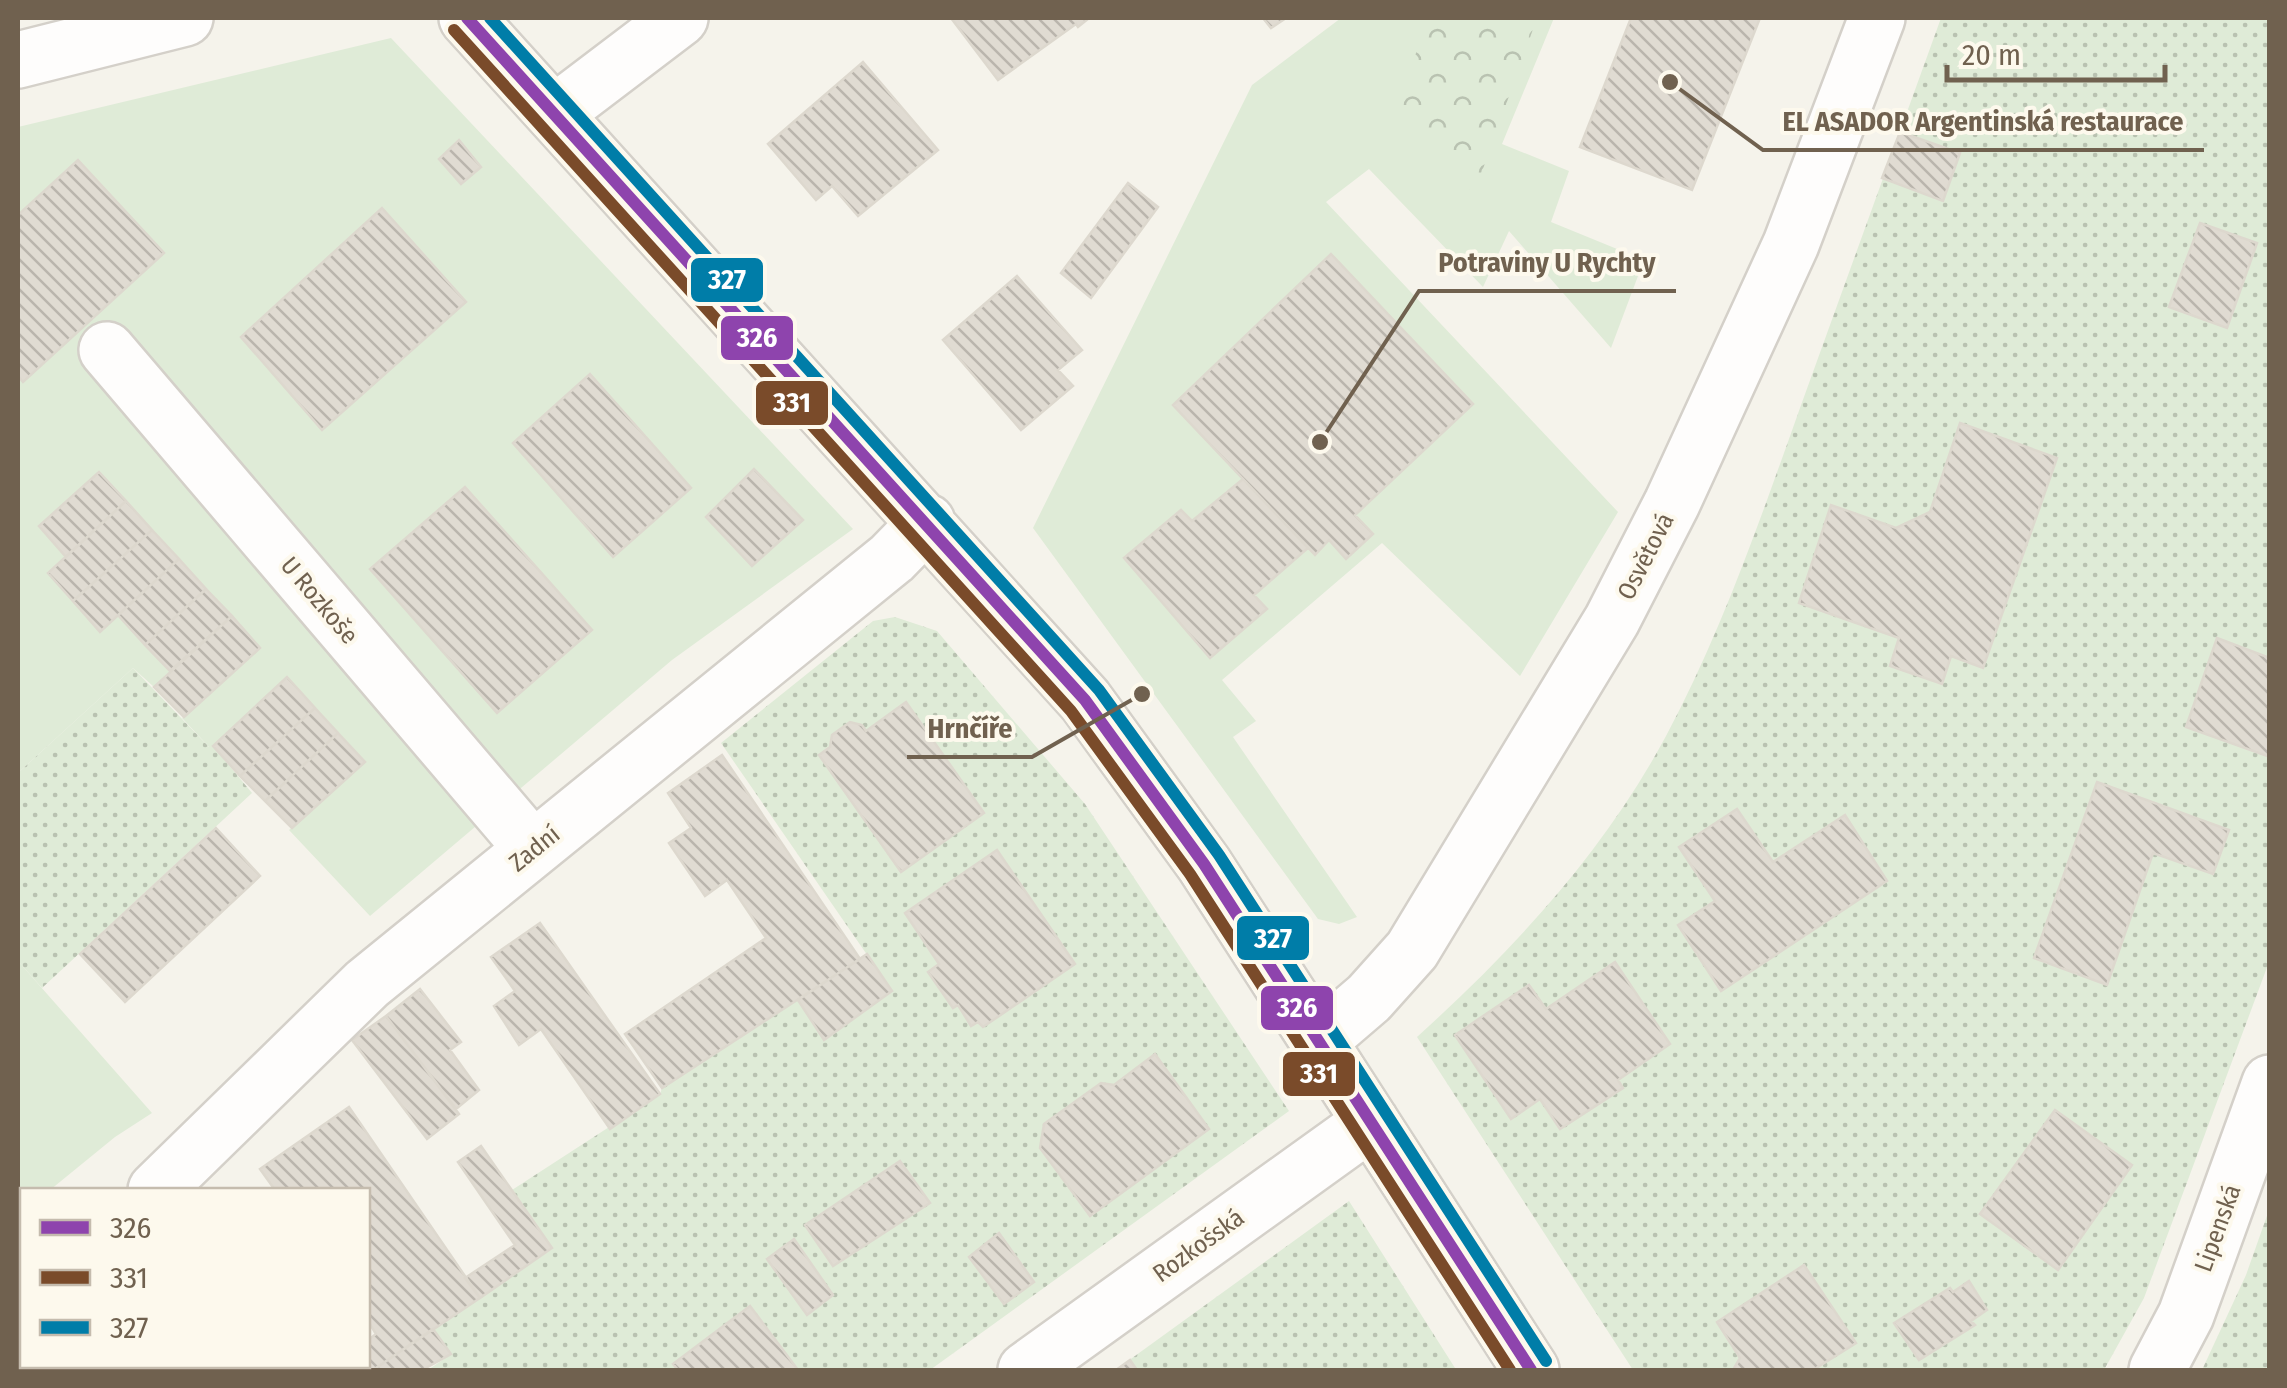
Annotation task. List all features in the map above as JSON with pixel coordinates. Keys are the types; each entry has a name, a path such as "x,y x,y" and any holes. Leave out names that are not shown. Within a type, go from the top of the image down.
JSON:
{"street":[{"path":"18,60 185,18"},
{"path":"467,18 1085,700 1204,864 1532,1370"},
{"path":"555,113 680,18"},
{"name":"Osvětová","path":"1320,1040 1369,998 1412,950 1612,620 1672,503 1791,244 1876,18"},
{"name":"U Rozkoše","path":"107,350 533,849"},
{"name":"Zadní","path":"158,1188 366,984 892,558 927,522"},
{"name":"Lipenská","path":"2156,1370 2186,1315 2270,1082"},
{"name":"Rozkošská","path":"1026,1370 1372,1122"}],"green space":[{"path":"1341,18 1554,18 1502,144 1569,171 1551,222 1644,260 1611,348 1509,231 1483,287 1369,169 1326,202 1618,512 1520,676 1382,543 1222,680 1256,721 1233,737 1357,917 1339,924 1318,919 1033,528 1252,85"},
{"path":"1537,18 1474,194 1398,107 1424,29"},
{"path":"1941,18 2269,18 2269,962 2144,1298 2104,1370 1633,1370 1417,1037 1555,897 1615,820 1666,736 1739,575"},
{"path":"391,38 853,529 672,660 370,916 289,830 365,762 288,678 210,748 182,718 260,648 232,617 154,687 133,668 18,773 18,127"},
{"path":"895,617 937,631 1085,804 1289,1111 930,1370 428,1370 451,1354 433,1329 552,1249 512,1190 798,1000 824,1039 892,991 721,743 873,621"},
{"path":"133,668 209,747 213,746 252,793 42,988 18,961 18,773"},
{"path":"18,961 152,1113 115,1137 52,1188 20,1188 18,1217"},
{"path":"1349,1201 1455,1368 1135,1370 1128,1361"},
{"path":"2269,1210 2269,1370 2202,1370 2246,1275"},
{"path":"18,1337 20,1368 109,1370 18,1370"}],"building":[{"path":"951,18 1087,18 1088,19 998,80"},
{"path":"1263,18 1286,18 1271,28"},
{"path":"1631,18 1760,18 1692,190 1580,147"},
{"path":"863,62 938,150 858,216 832,186 816,200 768,144"},
{"path":"1900,132 1960,153 1943,201 1882,178"},
{"path":"459,140 481,167 461,184 439,159"},
{"path":"78,160 164,253 23,382 18,376 18,215"},
{"path":"1128,183 1158,207 1091,298 1061,273"},
{"path":"382,208 466,302 322,430 241,337"},
{"path":"2200,223 2257,243 2227,328 2169,307"},
{"path":"1331,254 1473,404 1355,515 1373,534 1346,559 1329,540 1315,555 1173,405"},
{"path":"1017,276 1082,350 1058,370 1073,386 1021,430 943,340"},
{"path":"590,374 691,488 613,557 513,443"},
{"path":"1960,423 2057,458 1983,668 1951,656 1942,684 1890,666 1899,638 1799,603 1831,505 1896,528 1930,512"},
{"path":"754,469 803,520 752,566 706,517"},
{"path":"99,472 126,501 66,557 39,526"},
{"path":"1243,479 1308,548 1254,595 1267,609 1210,658 1124,558 1181,510 1192,521"},
{"path":"465,487 592,630 497,713 370,569"},
{"path":"126,501 152,530 73,601 48,573"},
{"path":"152,530 179,559 100,632 73,601"},
{"path":"179,559 206,589 145,645 118,615"},
{"path":"206,589 232,616 170,671 145,645"},
{"path":"232,616 260,648 184,717 154,687"},
{"path":"2217,638 2270,658 2270,757 2186,727"},
{"path":"287,677 315,708 240,776 213,746"},
{"path":"906,702 984,813 901,872 819,755 830,747 832,735 850,722 862,725 866,731"},
{"path":"315,708 338,733 265,801 240,776"},
{"path":"338,733 365,762 292,828 265,801"},
{"path":"722,755 860,959 662,1088 625,1034 766,938 727,880 705,896 669,843 691,828 668,793"},
{"path":"2097,782 2229,830 2213,874 2153,853 2107,985 2034,958"},
{"path":"1737,809 1773,862 1845,815 1887,881 1721,991 1678,925 1715,901 1679,847"},
{"path":"216,828 260,876 125,1002 80,954"},
{"path":"997,850 1075,964 983,1027 978,1022 971,1026 928,972 939,964 905,913"},
{"path":"540,923 660,1094 610,1129 541,1029 519,1045 494,1006 515,991 491,957"},
{"path":"867,954 892,991 824,1040 798,1000"},
{"path":"1615,962 1670,1044 1618,1080 1623,1088 1560,1129 1540,1099 1511,1119 1455,1035 1529,985 1546,1009"},
{"path":"420,989 461,1042 450,1050 479,1090 456,1109 386,1016"},
{"path":"386,1016 459,1114 427,1139 352,1040"},
{"path":"1155,1054 1209,1129 1090,1216 1040,1148 1044,1124 1101,1083 1114,1085"},
{"path":"349,1107 480,1298 373,1370 323,1370 370,1368 370,1338 376,1334 370,1324 370,1188 274,1188 260,1169"},
{"path":"2055,1110 2132,1165 2058,1270 1980,1214"},
{"path":"481,1146 552,1248 480,1298 465,1278 515,1245 458,1162"},
{"path":"900,1161 930,1203 833,1266 805,1225"},
{"path":"999,1233 1034,1282 1004,1304 969,1257"},
{"path":"794,1239 833,1295 807,1315 767,1259"},
{"path":"1804,1265 1856,1343 1813,1370 1733,1370 1740,1358 1717,1322"},
{"path":"1969,1281 1987,1310 1971,1321 1975,1325 1919,1360 1894,1323 1950,1288 1953,1292"},
{"path":"750,1306 798,1370 678,1370 673,1364"},
{"path":"433,1329 451,1354 422,1370 373,1370"},
{"path":"1130,1360 1137,1370 1116,1370"}],"transit line":[{"name":"326","path":"467,18 1085,700 1204,864 1531,1370"},
{"name":"327","path":"490,18 1099,690 1219,855 1546,1361"},
{"name":"331","path":"454,30 1071,711 1190,874 1510,1370"}],"place":[{"name":"EL ASADOR Argentinská restaurace","path":"1670,82"},
{"name":"Potraviny U Rychty","path":"1320,442"},
{"name":"Hrnčíře","path":"1142,694"}]}
